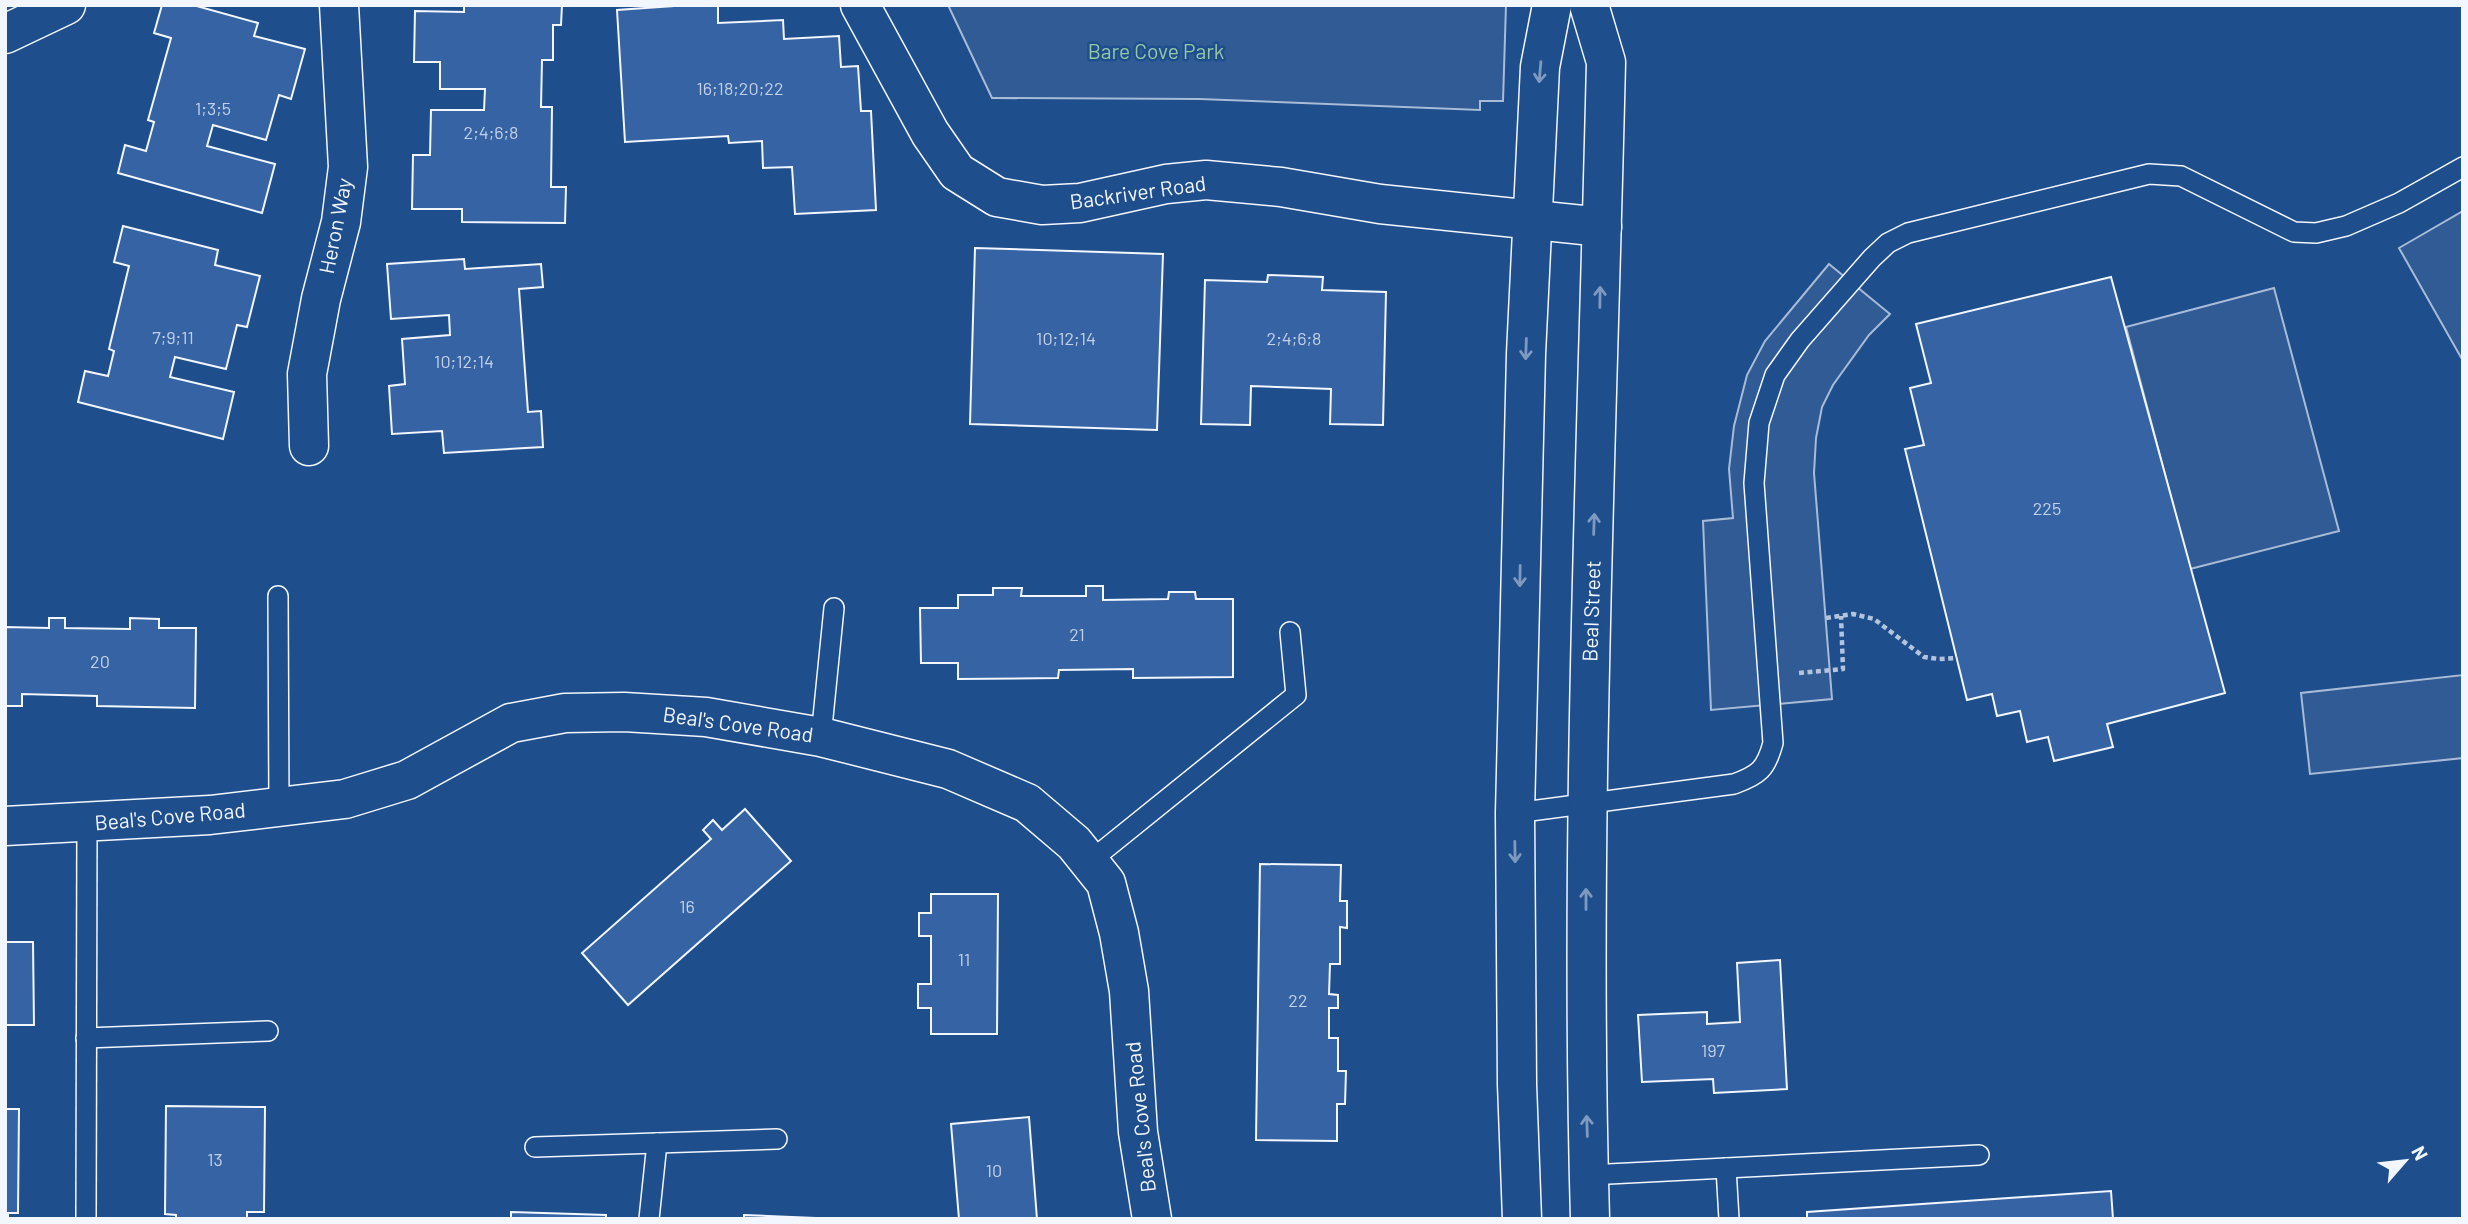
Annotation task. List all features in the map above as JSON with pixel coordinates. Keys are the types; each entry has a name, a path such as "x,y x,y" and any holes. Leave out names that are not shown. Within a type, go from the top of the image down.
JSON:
{"street":[{"path":"5,34 66,5"},
{"name":"Heron Way","path":"309,446 307,374 321,299 341,222 348,167 339,5"},
{"name":"Backriver Road","path":"860,5 930,134 957,172 998,197 1042,205 1080,203 1166,184 1206,180 1280,187 1380,204 1602,227"},
{"path":"1522,1219 1517,1084 1515,813 1526,354 1540,67 1552,5"},
{"name":"Beal Street","path":"1589,5 1606,62 1587,805 1585,1075 1590,1219"},
{"name":"Beal's Cove Road","path":"5,826 210,815 345,799 407,780 511,723 565,713 624,712 706,717 821,737 947,769 1027,803 1074,843 1106,883 1119,933 1129,991 1138,1132 1152,1219"}],"lane":[{"path":"1515,813 1734,784 1755,776 1768,761 1773,743 1754,483 1759,423 1775,375 1809,330 1888,243 1908,233 2149,174 2181,176 2294,232 2316,233 2346,226 2399,203 2463,167"},
{"path":"278,596 279,807"},
{"path":"821,737 834,608"},
{"path":"1089,862 1296,695 1290,632"},
{"path":"86,1219 87,823"},
{"path":"86,1038 268,1031"},
{"path":"534,1147 777,1139"},
{"path":"649,1219 657,1143"},
{"path":"1589,1175 1979,1155"},
{"path":"1726,1168 1729,1219"}],"path":[{"path":"1826,618 1853,614 1874,619 1924,657 1957,658"},
{"path":"1768,677 1843,669 1840,616"}],"shaded area":[{"name":"Bare Cove Park","path":"948,5 1506,5 1503,101 1480,101 1480,110 1200,99 992,98"},
{"path":"2463,211 2463,361 2399,248"},
{"path":"1829,264 1890,314 1869,335 1833,385 1822,407 1816,438 1814,473 1832,699 1711,710 1703,521 1733,518 1729,469 1734,426 1747,375 1765,341"},
{"path":"2274,288 2339,531 2190,569 2126,327"},
{"path":"2463,675 2463,758 2310,774 2301,693"}],"building":[{"path":"162,5 193,5 258,23 254,36 305,49 291,99 279,95 266,140 213,125 207,146 275,164 262,213 118,173 125,145 146,151 154,122 148,120 171,38 154,33"},
{"path":"464,5 562,5 561,25 553,25 553,60 542,60 541,107 552,107 551,187 566,187 565,223 462,222 462,209 412,209 413,155 430,155 431,110 484,110 485,89 440,89 440,62 414,62 415,11 464,12"},
{"path":"718,5 718,23 783,20 784,39 839,36 841,67 858,66 861,111 871,111 876,210 795,214 792,167 763,168 762,141 729,143 728,136 625,142 617,10"},
{"path":"123,226 218,250 215,265 260,276 247,327 237,325 226,369 175,357 170,377 234,392 223,439 78,402 85,371 108,376 114,351 109,349 129,266 114,262"},
{"path":"975,248 1163,254 1157,430 970,424"},
{"path":"464,259 465,269 541,264 543,287 519,289 528,412 541,411 543,447 444,453 442,431 392,434 389,386 405,384 402,339 450,335 449,315 391,319 387,264"},
{"path":"1268,275 1323,277 1322,290 1386,292 1383,425 1330,424 1331,389 1251,386 1250,425 1201,424 1205,280 1267,282"},
{"path":"2111,277 2225,693 2107,724 2113,747 2054,761 2048,737 2027,742 2020,711 1997,716 1992,694 1967,700 1905,449 1924,445 1910,388 1931,383 1916,324"},
{"path":"1086,586 1103,586 1103,600 1168,599 1169,592 1195,592 1196,599 1233,599 1233,677 1133,678 1133,669 1059,670 1058,678 958,679 958,663 921,663 920,608 958,608 958,595 993,595 993,588 1022,588 1021,596 1086,596"},
{"path":"49,618 65,618 65,628 130,629 130,618 159,619 159,628 196,628 195,708 97,706 97,696 22,694 22,706 5,706 5,627 49,628"},
{"path":"745,809 791,861 628,1005 582,953 711,839 703,830 713,820 722,830"},
{"path":"1260,864 1341,865 1340,901 1347,901 1347,928 1340,927 1340,964 1330,964 1329,994 1338,995 1338,1008 1329,1008 1329,1038 1338,1038 1338,1071 1346,1071 1345,1104 1337,1104 1337,1141 1256,1140"},
{"path":"931,894 998,894 997,1034 931,1034 931,1008 918,1008 918,984 931,984 931,936 919,936 919,913 931,913"},
{"path":"5,942 33,942 34,1025 5,1025"},
{"path":"1780,960 1787,1089 1714,1093 1713,1079 1642,1082 1638,1015 1707,1012 1707,1024 1740,1022 1737,963"},
{"path":"166,1106 265,1107 264,1212 247,1212 247,1219 176,1219 176,1215 165,1214"},
{"path":"5,1109 19,1109 18,1213 8,1213 8,1219 5,1219"},
{"path":"1029,1117 1037,1219 959,1219 951,1124"},
{"path":"2111,1191 2113,1219 1807,1219 1807,1212"},
{"path":"511,1212 606,1215 606,1219 511,1219"},
{"path":"744,1215 840,1219 744,1219"}]}
